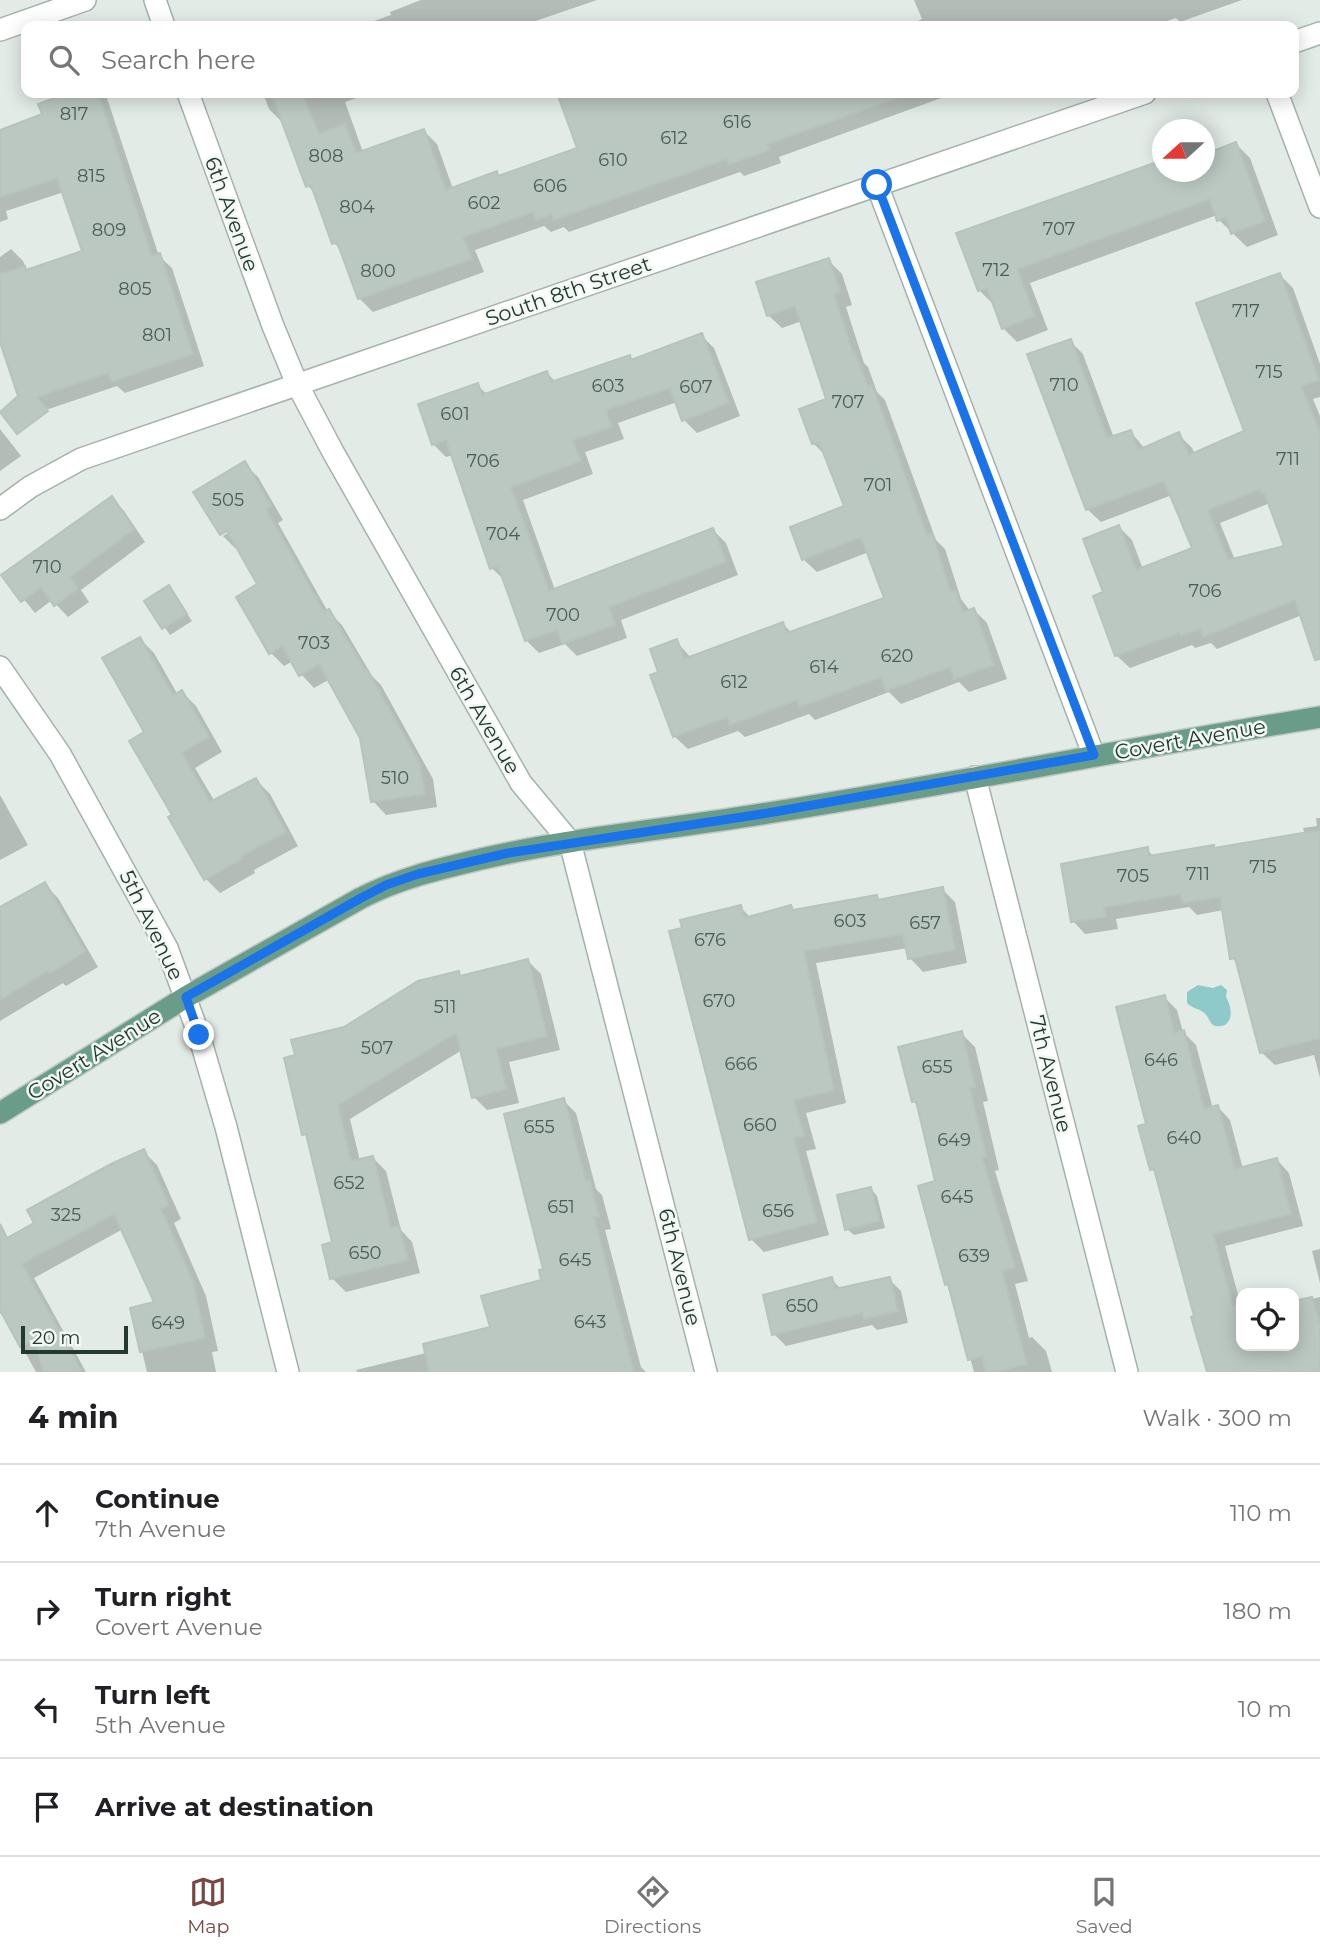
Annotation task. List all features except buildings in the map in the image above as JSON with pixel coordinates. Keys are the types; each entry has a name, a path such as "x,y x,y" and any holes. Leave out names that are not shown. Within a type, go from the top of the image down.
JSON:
{"main road":[{"name":"Covert Avenue","path":"0,1113 186,997 386,885 436,869 570,842 768,813 1320,716"},
{"path":"0,1098 58,1076"}],"street":[{"path":"26,21 85,0"},
{"path":"155,0 162,21"},
{"path":"0,30 21,23"},
{"path":"1299,40 1320,33"},
{"name":"6th Avenue","path":"190,98 273,326 297,384 521,783 570,842 706,1372"},
{"name":"South 8th Street","path":"0,509 30,487 81,458 1130,98"},
{"path":"1279,98 1320,207"},
{"path":"877,185 1094,755"},
{"name":"5th Avenue","path":"0,667 60,754 167,948 186,997 226,1127 288,1372"},
{"name":"7th Avenue","path":"975,777 1127,1372"}],"water":[{"path":"1198,985 1213,988 1221,985 1227,990 1231,1015 1225,1025 1213,1025 1203,1012 1187,1003 1187,992"}],"route":[{"path":"199,1035 186,997 361,898 399,880 508,853 768,813 1094,755 877,185"}]}
